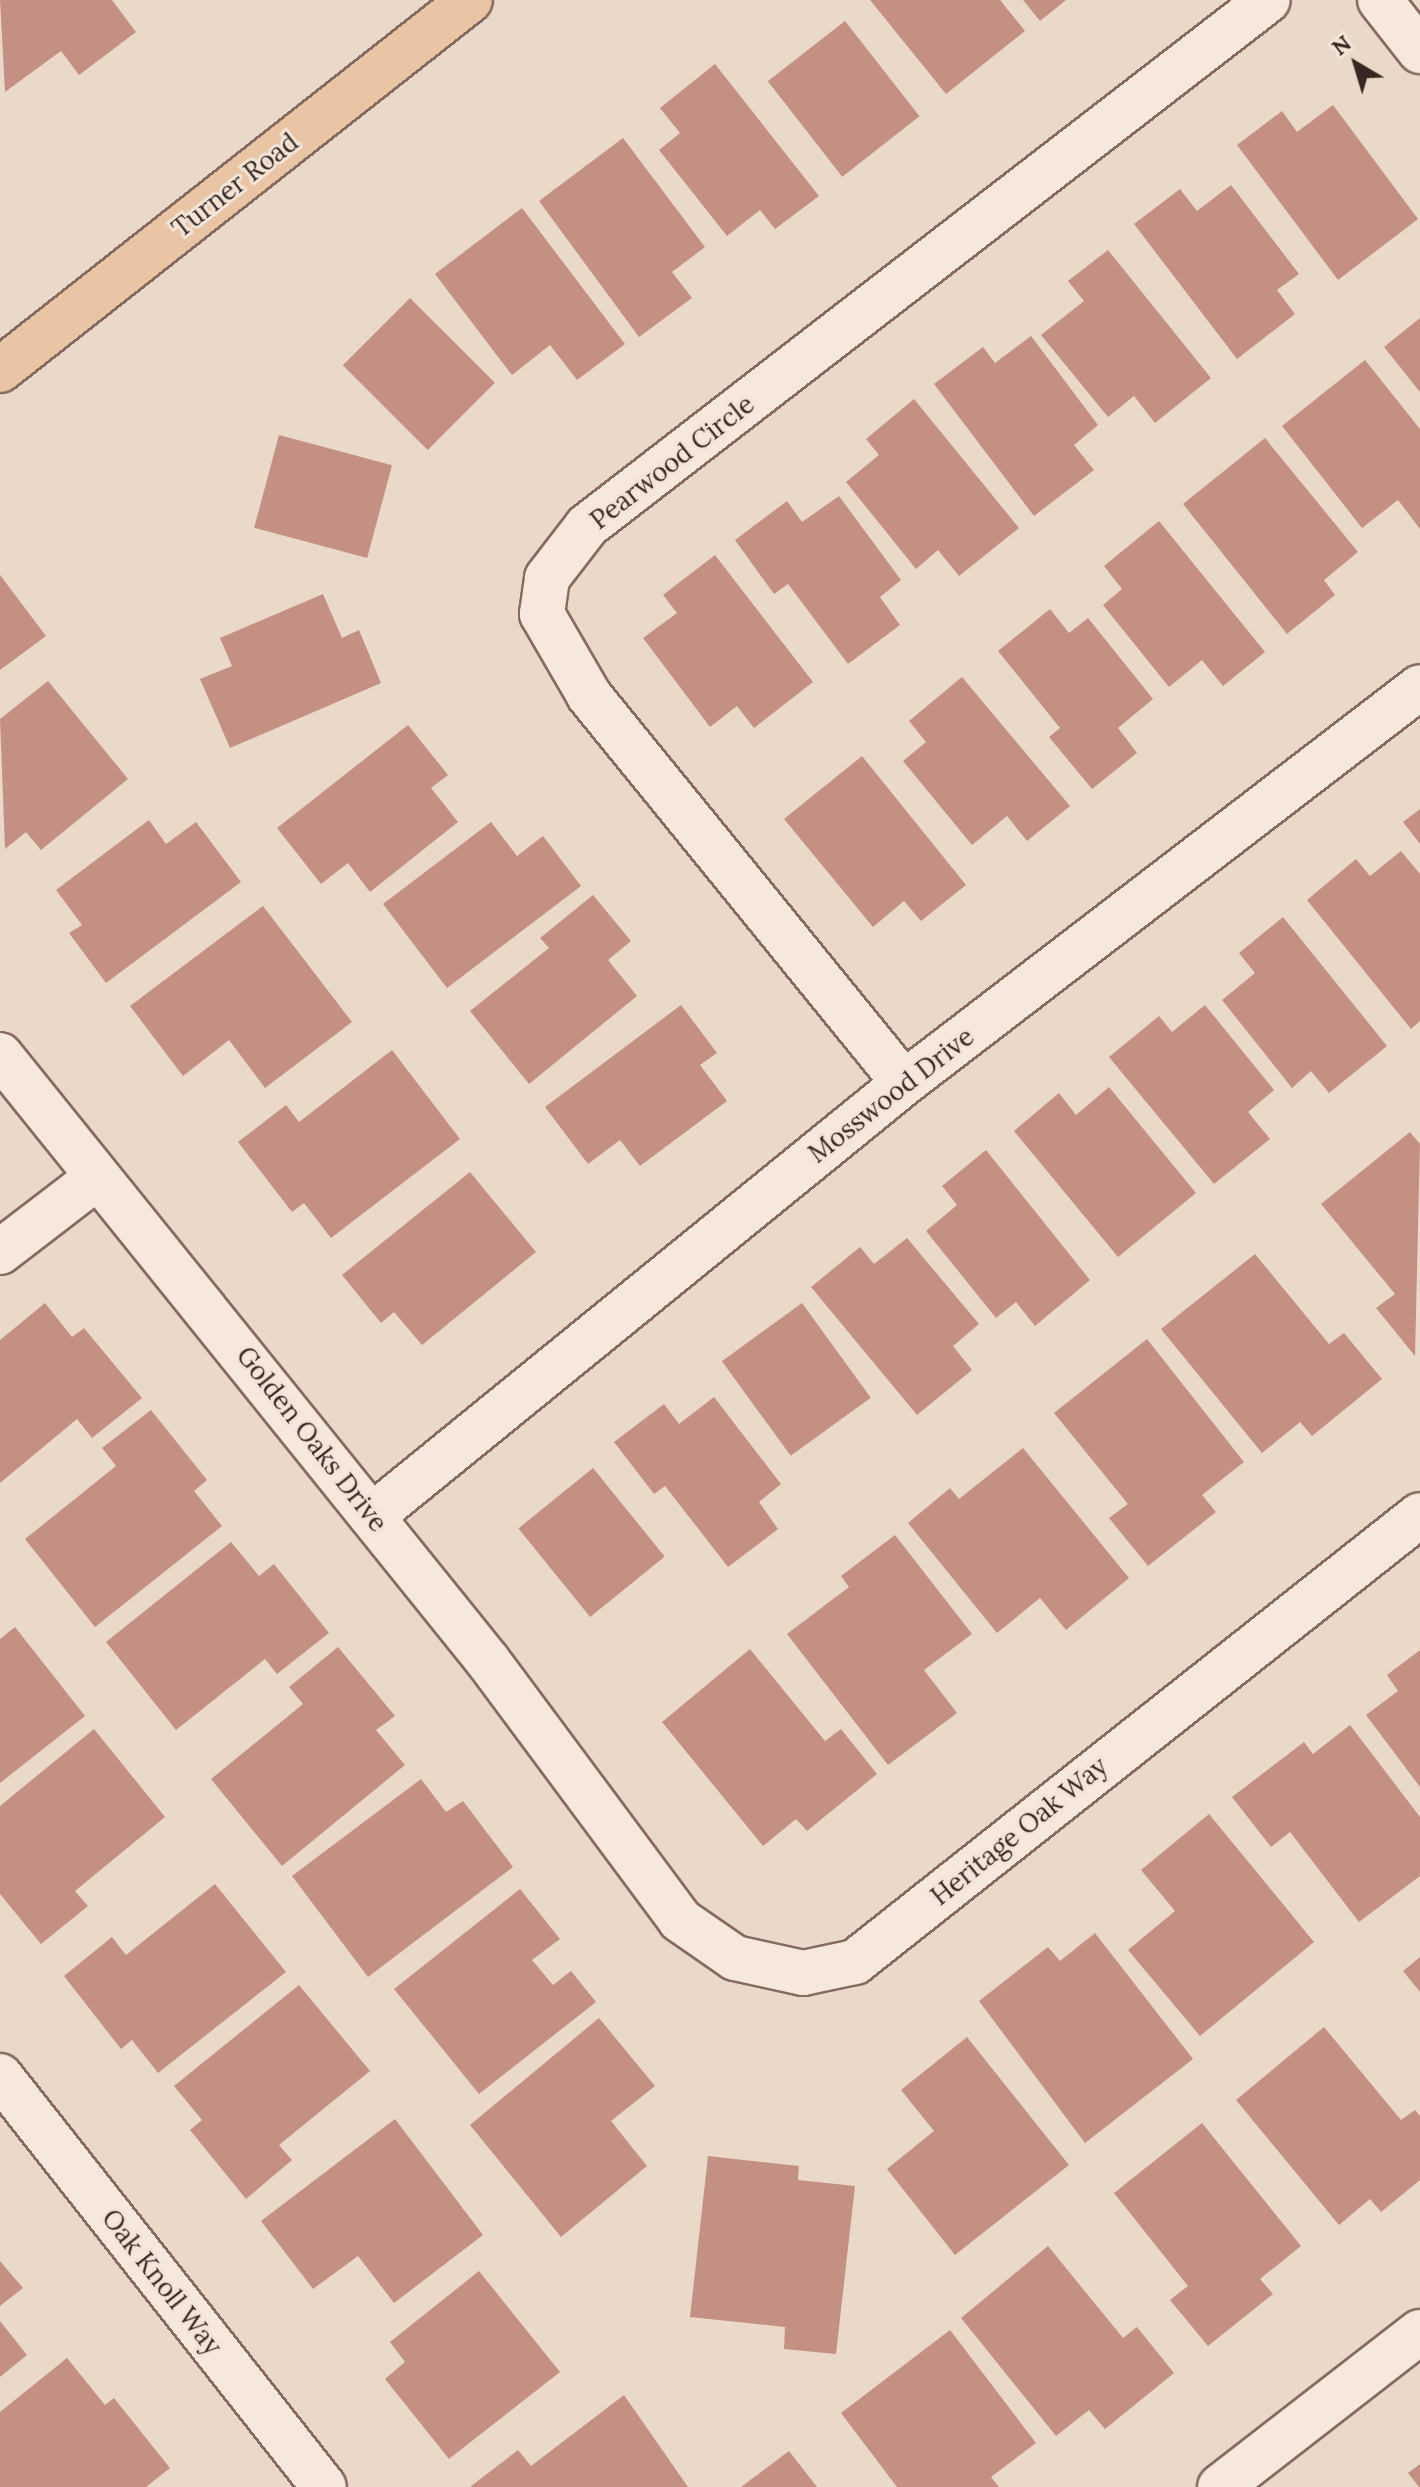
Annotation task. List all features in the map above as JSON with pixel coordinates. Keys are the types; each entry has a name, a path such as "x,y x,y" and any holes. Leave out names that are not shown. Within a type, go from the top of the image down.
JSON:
{"main road":[{"name":"Turner Road","path":"0,370 470,0"}],"street":[{"name":"Pearwood Circle","path":"904,1083 589,695 542,614 547,578 587,526 1268,0"},
{"path":"1380,0 1420,51"},
{"name":"Mosswood Drive","path":"372,1516 904,1083 1420,687"},
{"name":"Golden Oaks Drive","path":"0,1055 94,1180 209,1307 615,1831"},
{"path":"0,1252 94,1180"},
{"name":"Heritage Oak Way","path":"615,1831 680,1920 735,1958 803,1973 855,1962 1420,1515"},
{"name":"Oak Knoll Way","path":"0,2076 324,2487"},
{"path":"1220,2487 1420,2332"}],"building":[{"path":"0,0 112,0 136,32 79,75 61,51 5,92"},
{"path":"870,0 1000,0 1025,31 946,94"},
{"path":"1023,0 1066,0 1040,21"},
{"path":"845,21 919,116 842,177 768,81"},
{"path":"715,64 819,196 775,229 760,210 727,236 659,150 680,133 660,108"},
{"path":"1333,105 1418,219 1338,280 1237,145 1282,111 1297,132"},
{"path":"623,138 705,247 672,272 692,298 639,337 539,201"},
{"path":"1231,185 1299,274 1277,290 1295,314 1237,359 1134,224 1180,189 1197,211"},
{"path":"522,208 625,344 577,380 550,345 512,375 435,274"},
{"path":"1108,250 1211,378 1155,423 1134,396 1108,417 1041,335 1084,301 1068,281"},
{"path":"410,298 495,383 428,450 343,365"},
{"path":"1420,318 1420,392 1384,347"},
{"path":"1031,336 1098,425 1074,445 1094,470 1034,516 934,384 983,347 995,363"},
{"path":"1365,360 1420,429 1420,529 1398,500 1362,528 1282,426"},
{"path":"914,399 1019,528 959,576 938,550 916,569 846,482 879,455 866,439"},
{"path":"279,435 392,465 367,558 254,528"},
{"path":"1265,438 1358,552 1324,580 1335,595 1287,634 1183,504"},
{"path":"839,496 901,580 880,597 900,625 848,664 788,584 774,594 735,540 787,501 802,522"},
{"path":"1159,521 1265,652 1223,686 1202,660 1169,687 1103,605 1122,589 1104,566"},
{"path":"715,555 813,682 754,728 737,706 710,727 643,638 677,613 663,595"},
{"path":"0,575 46,636 0,670"},
{"path":"323,594 342,638 359,630 381,683 230,748 200,679 232,666 220,638"},
{"path":"1050,609 1069,633 1088,618 1153,699 1118,728 1137,753 1092,789 1049,737 1060,728 998,651"},
{"path":"962,677 1070,806 1027,841 1007,816 972,845 903,761 926,742 909,721"},
{"path":"48,681 128,779 41,850 26,832 5,849 0,719"},
{"path":"408,725 448,775 431,788 458,822 370,892 348,863 321,884 277,828"},
{"path":"862,756 966,885 921,921 904,901 873,927 784,819"},
{"path":"1420,809 1420,844 1403,822"},
{"path":"149,820 166,844 196,822 241,882 106,983 69,933 82,925 56,890"},
{"path":"491,822 517,856 543,836 581,886 447,988 383,904"},
{"path":"1401,851 1420,874 1420,1021 1411,1029 1307,900 1356,859 1370,876"},
{"path":"593,895 631,941 608,960 637,996 529,1084 470,1011 549,948 540,938"},
{"path":"263,906 352,1022 265,1088 229,1040 183,1076 130,1006"},
{"path":"1283,917 1387,1046 1329,1093 1311,1071 1292,1088 1222,1000 1255,973 1239,953"},
{"path":"681,1005 717,1053 700,1065 727,1101 640,1166 620,1140 588,1164 545,1107"},
{"path":"1205,1005 1274,1090 1248,1112 1270,1139 1214,1184 1109,1057 1159,1016 1172,1032"},
{"path":"392,1050 460,1139 331,1238 304,1203 292,1212 238,1142 286,1105 299,1122"},
{"path":"1109,1087 1196,1193 1118,1257 1014,1131 1059,1093 1076,1115"},
{"path":"1410,1132 1420,1144 1415,1356 1376,1308 1395,1294 1321,1204"},
{"path":"986,1150 1090,1280 1035,1326 1016,1302 996,1318 926,1231 957,1205 942,1186"},
{"path":"470,1172 536,1252 422,1345 394,1312 381,1323 342,1275"},
{"path":"907,1238 979,1324 953,1346 972,1370 917,1415 811,1287 860,1247 874,1264"},
{"path":"1255,1254 1329,1344 1344,1333 1382,1379 1312,1436 1300,1422 1262,1453 1161,1329"},
{"path":"45,1303 72,1337 84,1328 142,1398 92,1438 77,1419 0,1483 0,1340"},
{"path":"802,1303 871,1398 791,1456 722,1361"},
{"path":"1147,1339 1244,1462 1202,1495 1216,1512 1148,1566 1109,1518 1128,1504 1054,1413"},
{"path":"714,1397 781,1484 759,1502 778,1529 728,1567 665,1486 654,1494 614,1442 664,1404 679,1424"},
{"path":"151,1410 207,1480 194,1491 222,1526 95,1627 25,1539 116,1466 102,1448"},
{"path":"1023,1448 1129,1578 1066,1630 1040,1598 997,1633 908,1523 950,1488 959,1499"},
{"path":"593,1468 665,1557 590,1617 518,1528"},
{"path":"895,1535 972,1634 924,1670 957,1713 888,1765 787,1634 849,1587 841,1576"},
{"path":"231,1542 259,1576 274,1564 329,1633 277,1674 265,1659 176,1730 106,1642"},
{"path":"15,1627 85,1716 0,1783 0,1639"},
{"path":"338,1647 395,1716 376,1730 405,1765 282,1866 211,1779 303,1704 289,1687"},
{"path":"750,1649 825,1741 841,1729 877,1774 807,1831 796,1819 763,1846 662,1722"},
{"path":"1420,1650 1420,1787 1366,1715 1398,1691 1387,1675"},
{"path":"1350,1725 1420,1817 1420,1876 1359,1922 1290,1832 1271,1847 1232,1797 1304,1742 1313,1754"},
{"path":"94,1729 165,1817 75,1891 88,1906 41,1944 0,1894 0,1806"},
{"path":"421,1779 446,1812 463,1801 513,1867 368,1977 292,1876"},
{"path":"1209,1814 1314,1942 1200,2036 1128,1950 1175,1911 1141,1870"},
{"path":"215,1884 286,1972 158,2073 132,2040 121,2049 64,1976 112,1937 126,1955"},
{"path":"520,1889 560,1939 532,1960 553,1985 571,1971 596,2002 479,2094 394,1989"},
{"path":"1095,1933 1193,2059 1085,2143 979,2001 1048,1947 1060,1961"},
{"path":"1420,1957 1420,1992 1403,1971"},
{"path":"299,1985 370,2071 279,2145 292,2160 246,2199 190,2130 202,2120 174,2086"},
{"path":"599,2018 655,2086 611,2121 647,2166 561,2237 470,2125"},
{"path":"1324,2027 1401,2120 1415,2110 1420,2116 1420,2180 1381,2212 1370,2199 1339,2225 1236,2100"},
{"path":"967,2037 1069,2165 955,2255 887,2169 934,2131 901,2090"},
{"path":"395,2119 483,2235 394,2303 358,2256 313,2289 261,2221"},
{"path":"1202,2123 1301,2246 1260,2279 1273,2294 1208,2346 1170,2300 1188,2286 1114,2193"},
{"path":"708,2156 799,2166 798,2180 855,2186 836,2354 784,2349 785,2327 690,2317"},
{"path":"1048,2246 1123,2338 1137,2327 1174,2373 1105,2429 1089,2410 1056,2436 961,2318"},
{"path":"0,2261 23,2288 0,2306"},
{"path":"479,2271 560,2372 449,2459 385,2379 405,2362 390,2342"},
{"path":"0,2321 27,2355 0,2377"},
{"path":"950,2330 1036,2443 991,2477 999,2487 897,2487 841,2413"},
{"path":"67,2358 105,2405 114,2398 170,2468 146,2487 0,2487 0,2412"},
{"path":"624,2395 688,2487 470,2487 518,2450 531,2466"},
{"path":"789,2451 817,2487 741,2487"},
{"path":"1420,2464 1420,2487 1419,2487 1408,2473"}]}
